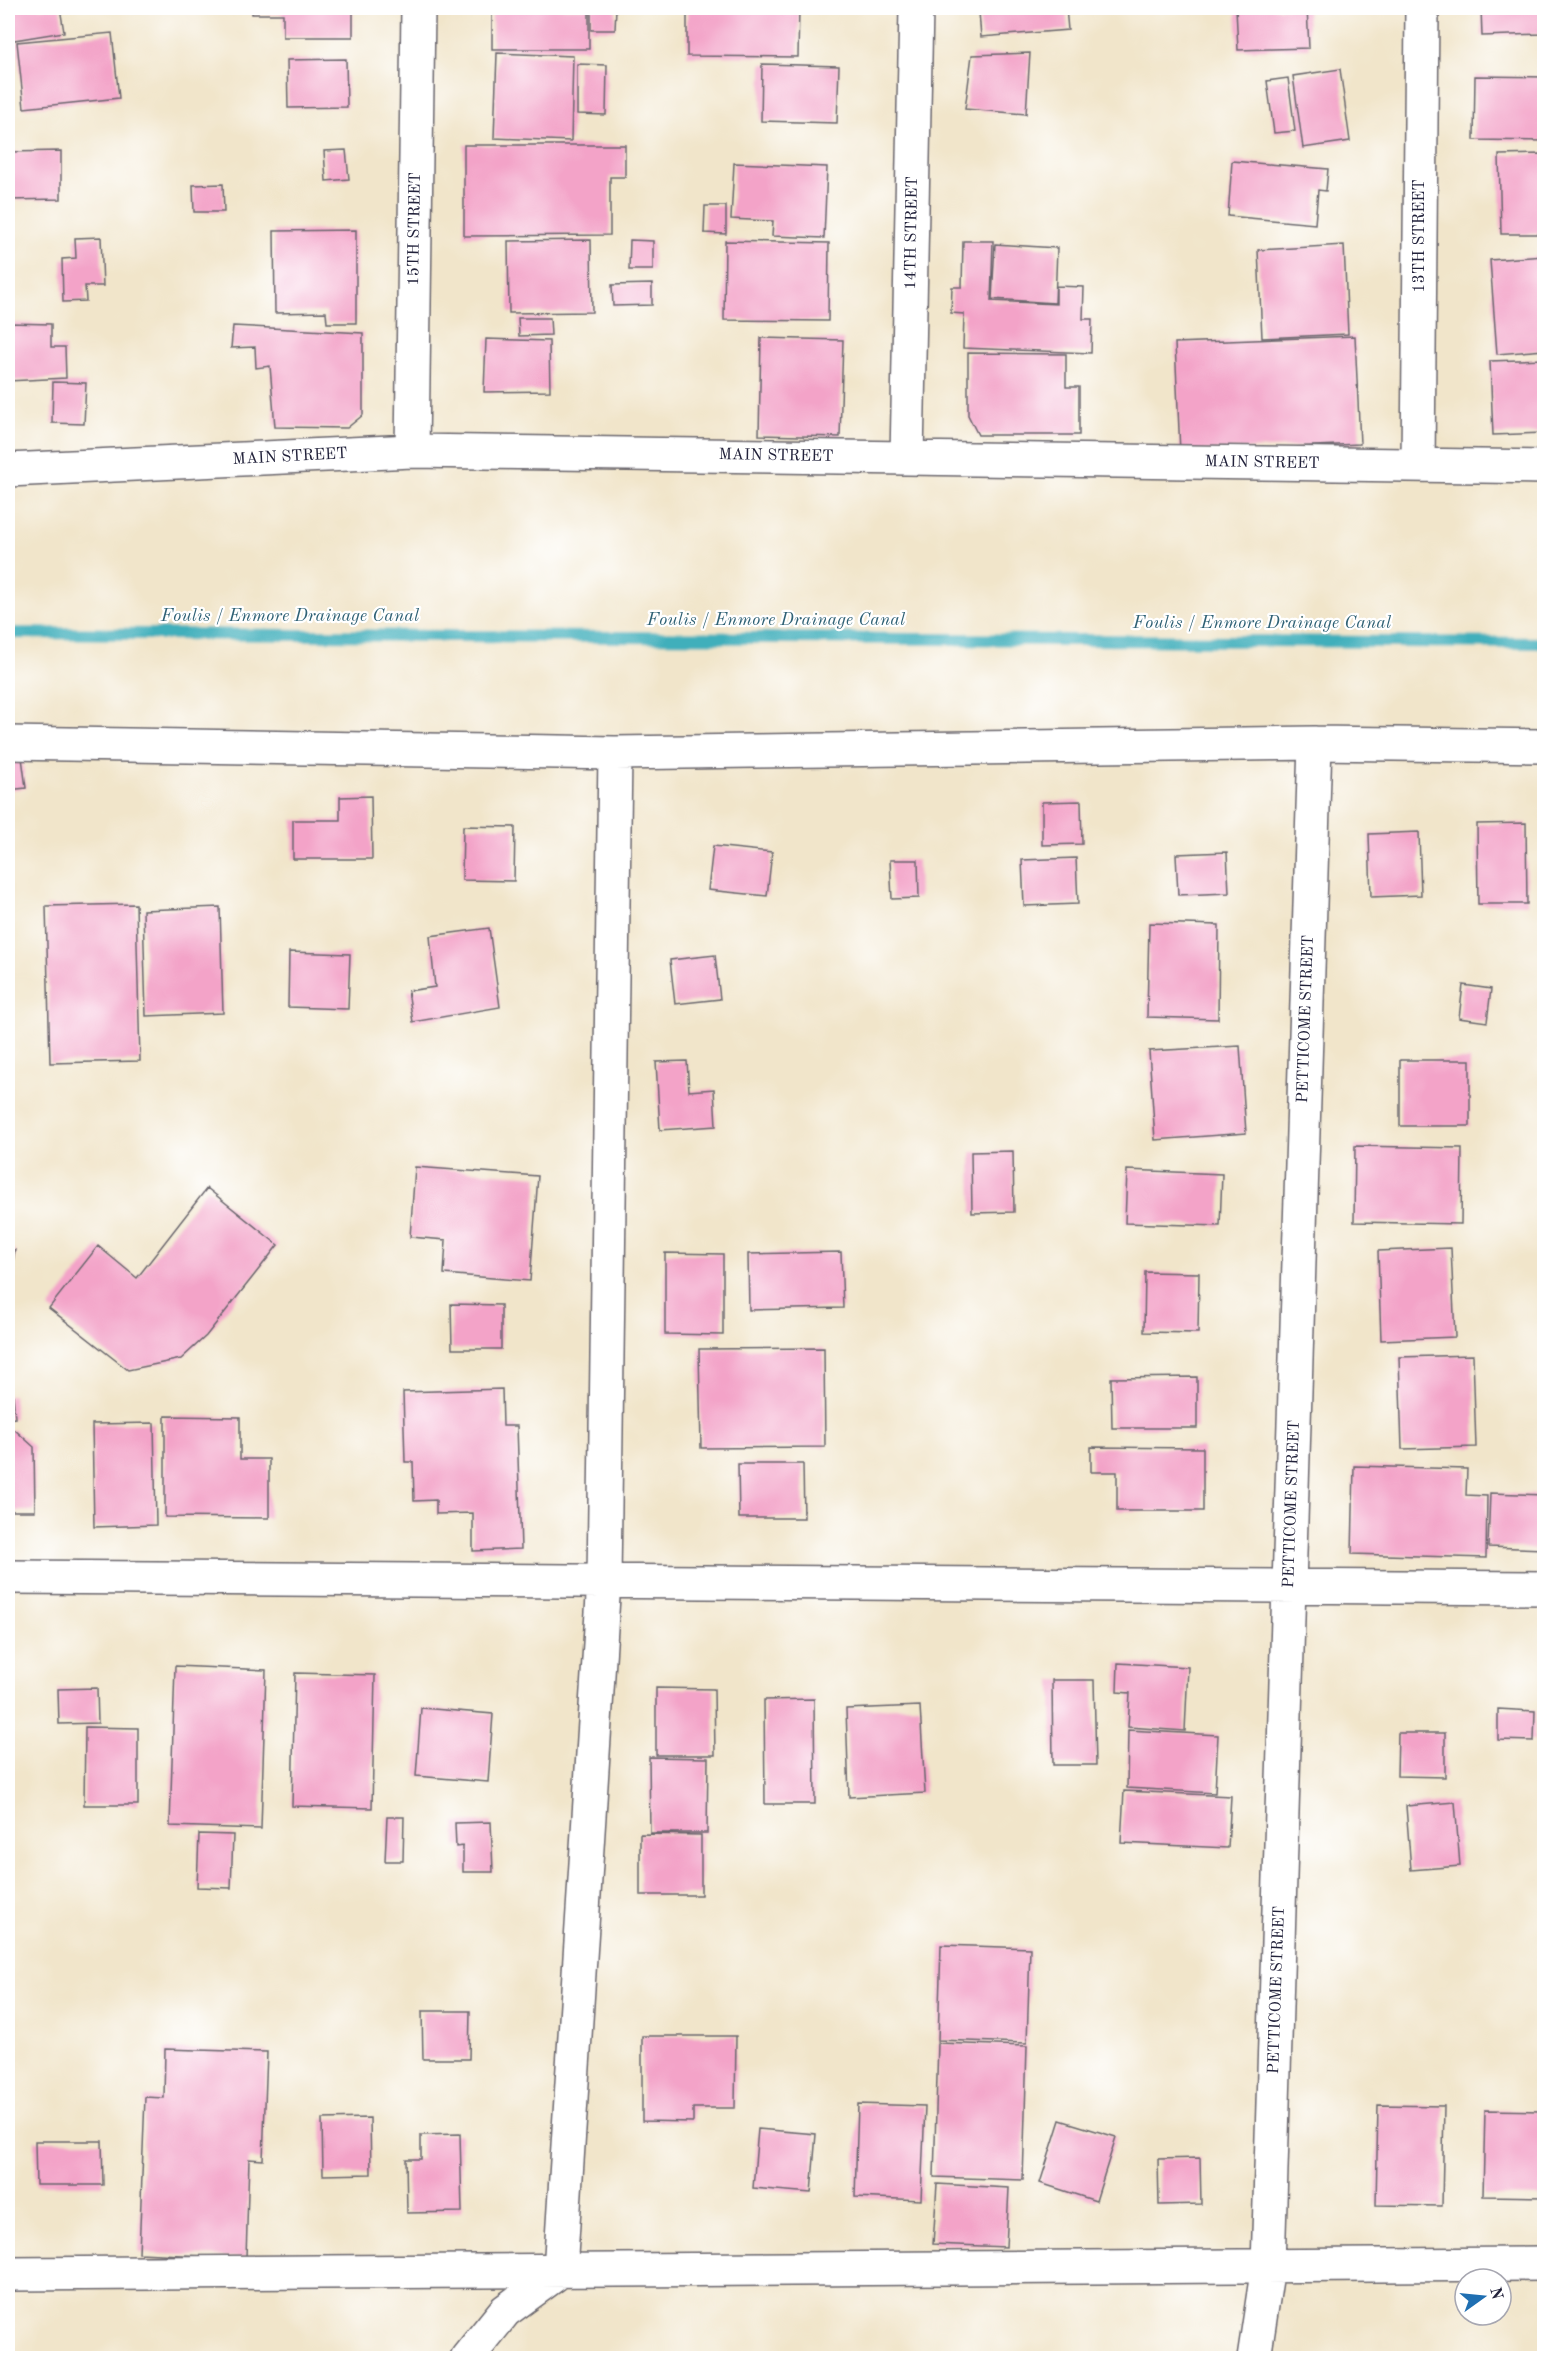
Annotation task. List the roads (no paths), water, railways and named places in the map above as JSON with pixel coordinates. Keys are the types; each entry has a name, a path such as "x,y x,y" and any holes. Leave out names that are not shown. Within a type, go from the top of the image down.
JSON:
{"street":[{"name":"15TH STREET","path":"412,451 418,8"},
{"name":"14TH STREET","path":"907,458 916,8"},
{"name":"13TH STREET","path":"1418,465 1422,8"},
{"name":"MAIN STREET","path":"8,470 412,451 1545,467"},
{"path":"8,743 615,753 1315,743 1545,746"},
{"name":"PETTICOME STREET","path":"1254,2351 1268,2266 1315,743"},
{"path":"560,2271 604,1581 615,753"},
{"path":"8,1577 1545,1588"},
{"path":"8,2274 1545,2264"},
{"path":"467,2358 506,2310 560,2271"}],"waterway":[{"name":"Foulis / Enmore Drainage Canal","path":"8,633 1544,643"}]}
